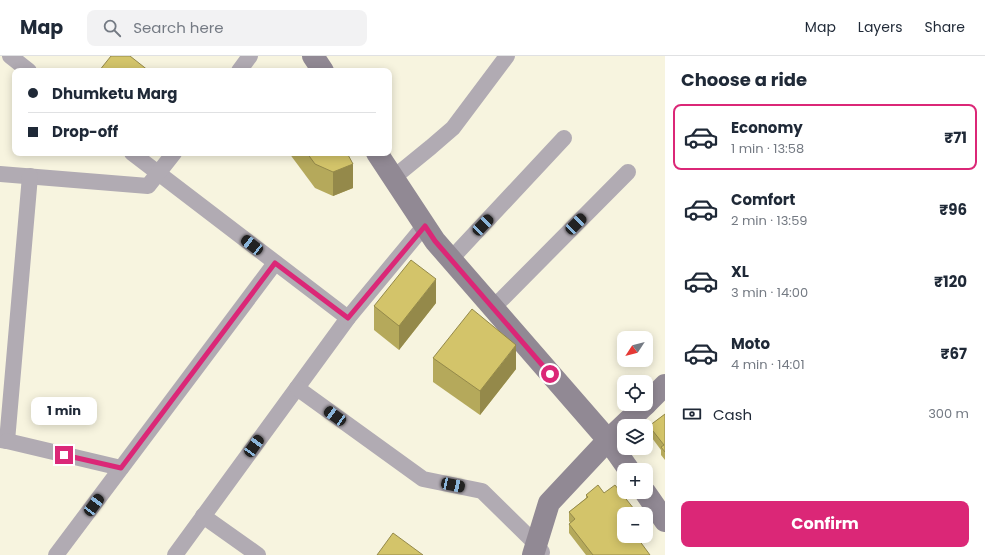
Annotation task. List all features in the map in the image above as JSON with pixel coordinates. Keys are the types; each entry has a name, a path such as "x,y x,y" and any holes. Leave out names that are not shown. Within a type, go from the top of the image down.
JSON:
{"street":[{"path":"10,56 25,68"},
{"path":"241,68 250,56"},
{"path":"313,56 321,68"},
{"path":"393,178 453,128 507,56"},
{"path":"451,259 564,138"},
{"path":"136,156 348,318"},
{"path":"0,174 148,186 172,156"},
{"path":"379,156 435,241 608,440 624,463"},
{"path":"493,307 628,172"},
{"path":"30,176 4,441 121,468"},
{"path":"175,555 348,318 425,226"},
{"path":"56,555 275,263"},
{"path":"653,397 665,386"},
{"path":"297,388 423,478 482,491 538,551"},
{"path":"538,551 549,503 608,440 639,411"},
{"path":"650,499 665,521"},
{"path":"203,516 258,555"}],"building":[{"path":"111,56 130,56 145,68 101,68"},
{"path":"309,156 349,156 353,164 333,172 315,164"},
{"path":"411,260 436,279 399,326 374,306"},
{"path":"472,309 516,345 480,391 433,358"},
{"path":"665,414 665,452 661,447 664,445 653,431 653,423"},
{"path":"598,485 604,493 615,485 617,488 617,499 626,499 632,507 617,507 617,543 641,543 650,555 593,555 569,524 575,519 569,512 588,497 586,495"},
{"path":"393,533 423,555 377,555"}],"route":[{"path":"64,455 121,468 275,263 348,318 425,226 435,241 550,374"}]}
